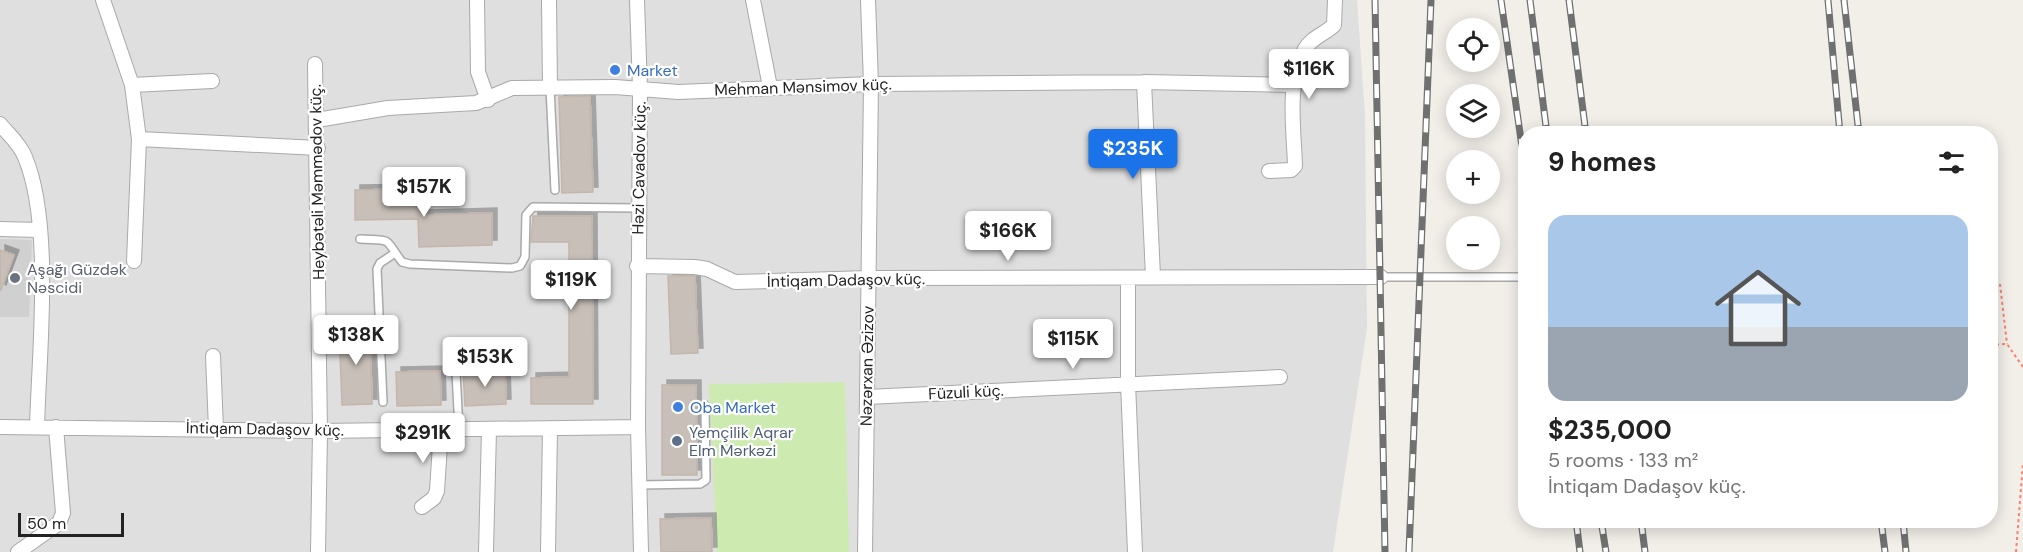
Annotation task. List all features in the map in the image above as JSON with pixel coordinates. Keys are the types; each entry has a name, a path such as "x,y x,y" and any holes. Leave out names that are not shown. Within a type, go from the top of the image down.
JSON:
{"street":[{"path":"103,0 132,85 139,139 134,261"},
{"path":"477,0 478,72 488,100"},
{"path":"549,0 550,88"},
{"name":"Həzi Cavadov küç.","path":"637,0 640,89 637,266 640,552"},
{"path":"753,0 770,87"},
{"name":"Nəzərxan Əzizov","path":"865,552 869,278 868,0"},
{"path":"1269,171 1291,170 1294,166 1293,85 1305,48 1313,39 1334,25 1335,0"},
{"name":"Heybətəli Məmmədov küç.","path":"315,64 318,148 320,430 318,552"},
{"path":"132,85 212,81"},
{"path":"1144,82 1153,276"},
{"name":"Mehman Mənsimov küç.","path":"317,120 388,108 448,106 488,100 512,88 640,89 678,92 870,84 1144,82 1293,85"},
{"path":"0,124 24,155 32,176 39,230 41,255 37,427"},
{"path":"139,139 318,148"},
{"path":"0,229 39,230"},
{"name":"İntiqam Dadaşov küç.","path":"637,266 695,267 707,269 735,282 869,278 1381,277"},
{"path":"1128,278 1128,383 1135,552"},
{"path":"213,356 216,429"},
{"name":"Füzuli küç.","path":"867,397 1280,377"},
{"name":"İntiqam Dadaşov küç.","path":"0,427 320,430 638,428"},
{"path":"18,552 59,523 63,513 56,427"},
{"path":"422,507 434,498 437,491 441,429"},
{"path":"548,552 550,429"},
{"path":"486,552 489,430"}],"lane":[{"path":"550,88 555,190"},
{"path":"360,239 387,240 402,262 410,264 512,268 520,266 525,258 526,215 533,207 638,208"},
{"path":"383,402 377,269 380,263 395,253"},
{"path":"1381,277 1518,277"},
{"path":"456,372 459,430"},
{"path":"639,485 700,484 706,480 705,405"}],"path":[{"path":"2000,284 2007,344 2023,367"},
{"path":"1998,345 2007,344"},
{"path":"2016,552 2023,463"}],"shaded area":[{"path":"0,0 1357,0 1365,116 1367,328 1333,552 0,552"},
{"name":"Aşağı Güzdək Nəscidi","path":"0,239 32,240 29,317 0,317"}],"green space":[{"path":"845,382 849,552 717,552 709,384"}],"building":[{"path":"590,96 593,192 562,193 559,97"},
{"path":"423,189 424,215 492,213 492,245 419,247 418,219 355,220 355,190"},
{"path":"533,216 592,216 593,404 531,404 531,378 569,377 569,242 531,242"},
{"path":"0,250 14,255 1,290 0,289"},
{"path":"668,276 695,276 698,353 671,354"},
{"path":"370,327 372,404 342,405 339,328"},
{"path":"505,370 506,404 465,406 463,371"},
{"path":"440,371 441,405 397,406 396,372"},
{"path":"662,385 696,385 697,475 662,475"},
{"path":"711,518 712,552 661,552 660,519"}],"railway":[{"path":"1375,0 1385,552"},
{"path":"1409,552 1431,0"},
{"path":"1501,0 1519,126"},
{"path":"1530,0 1546,126"},
{"path":"1569,0 1585,126"},
{"path":"1828,0 1839,126"},
{"path":"1844,0 1858,126"},
{"path":"1577,528 1580,552"},
{"path":"1602,528 1606,552"},
{"path":"1642,528 1645,552"},
{"path":"1882,528 1885,552"},
{"path":"1904,528 1906,552"}],"place":[{"name":"Market","path":"615,70"},
{"name":"Aşağı Güzdək Nəscidi","path":"15,278"},
{"name":"Oba Market","path":"678,407"},
{"name":"Yemçilik Aqrar Elm Mərkəzi","path":"677,441"}]}
